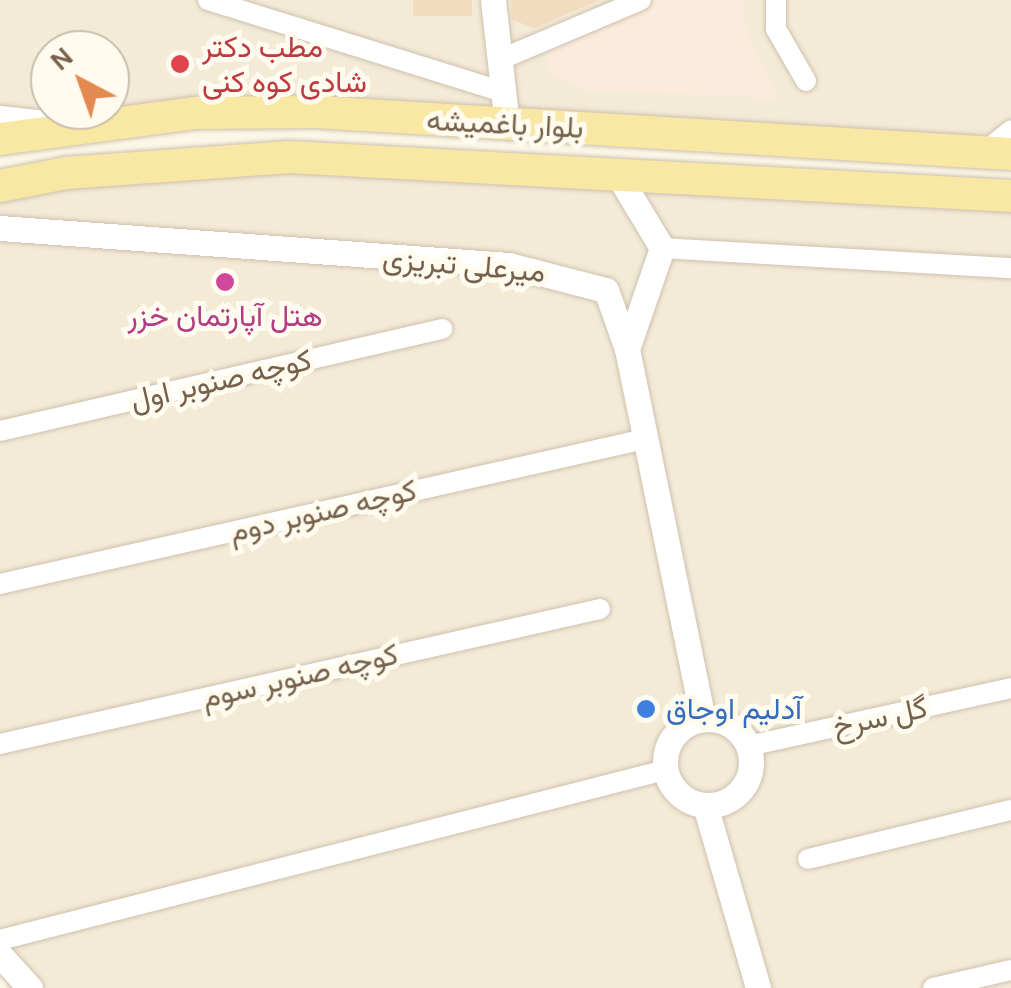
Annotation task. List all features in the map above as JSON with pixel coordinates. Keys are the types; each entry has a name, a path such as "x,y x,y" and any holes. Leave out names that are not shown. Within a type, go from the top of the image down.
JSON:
{"main road":[{"name":"بلوار باغمیشه","path":"130,122 282,112 505,108 997,154"},
{"path":"0,120 30,123"},
{"name":"بلوار باغمیشه","path":"0,140 44,130"},
{"name":"بلوار باغمیشه","path":"0,186 271,158 1011,196"}],"street":[{"path":"208,0 505,108 493,0"},
{"path":"500,60 641,0"},
{"path":"776,0 776,29 806,81"},
{"path":"997,154 1011,130"},
{"path":"618,175 662,248"},
{"name":"میرعلی تبریزی","path":"0,228 568,274 606,290 627,349 703,719"},
{"path":"662,248 1011,268"},
{"path":"627,349 662,248"},
{"name":"کوچه صنوبر اول","path":"0,431 442,330"},
{"name":"کوچه صنوبر دوم","path":"0,584 645,438"},
{"name":"کوچه صنوبر سوم","path":"0,744 600,609"},
{"name":"گل سرخ","path":"748,746 1011,688"},
{"path":"703,719 730,725 748,746 742,787 705,805 679,794 665,770 669,743 703,719"},
{"path":"0,940 665,770"},
{"path":"705,805 758,988"},
{"path":"808,859 1011,810"},
{"path":"0,955 30,988"},
{"path":"933,988 1011,970"}],"shaded area":[{"path":"0,0 1011,0 1011,153 130,121 130,30 30,30 30,130 74,130 0,145"},
{"path":"654,0 744,0 743,23 778,98 590,91 550,75 547,42"},
{"path":"199,160 1011,194 1011,988 7,988 0,956 0,191"}],"building":[{"path":"413,0 472,0 472,16 413,16"},
{"path":"511,0 599,0 535,28 512,20"}],"place":[{"name":"مطب دکتر شادی کوه کنی","path":"180,64"},
{"name":"هتل آپارتمان خزر","path":"225,282"},
{"name":"آدلیم اوجاق","path":"646,709"}]}
